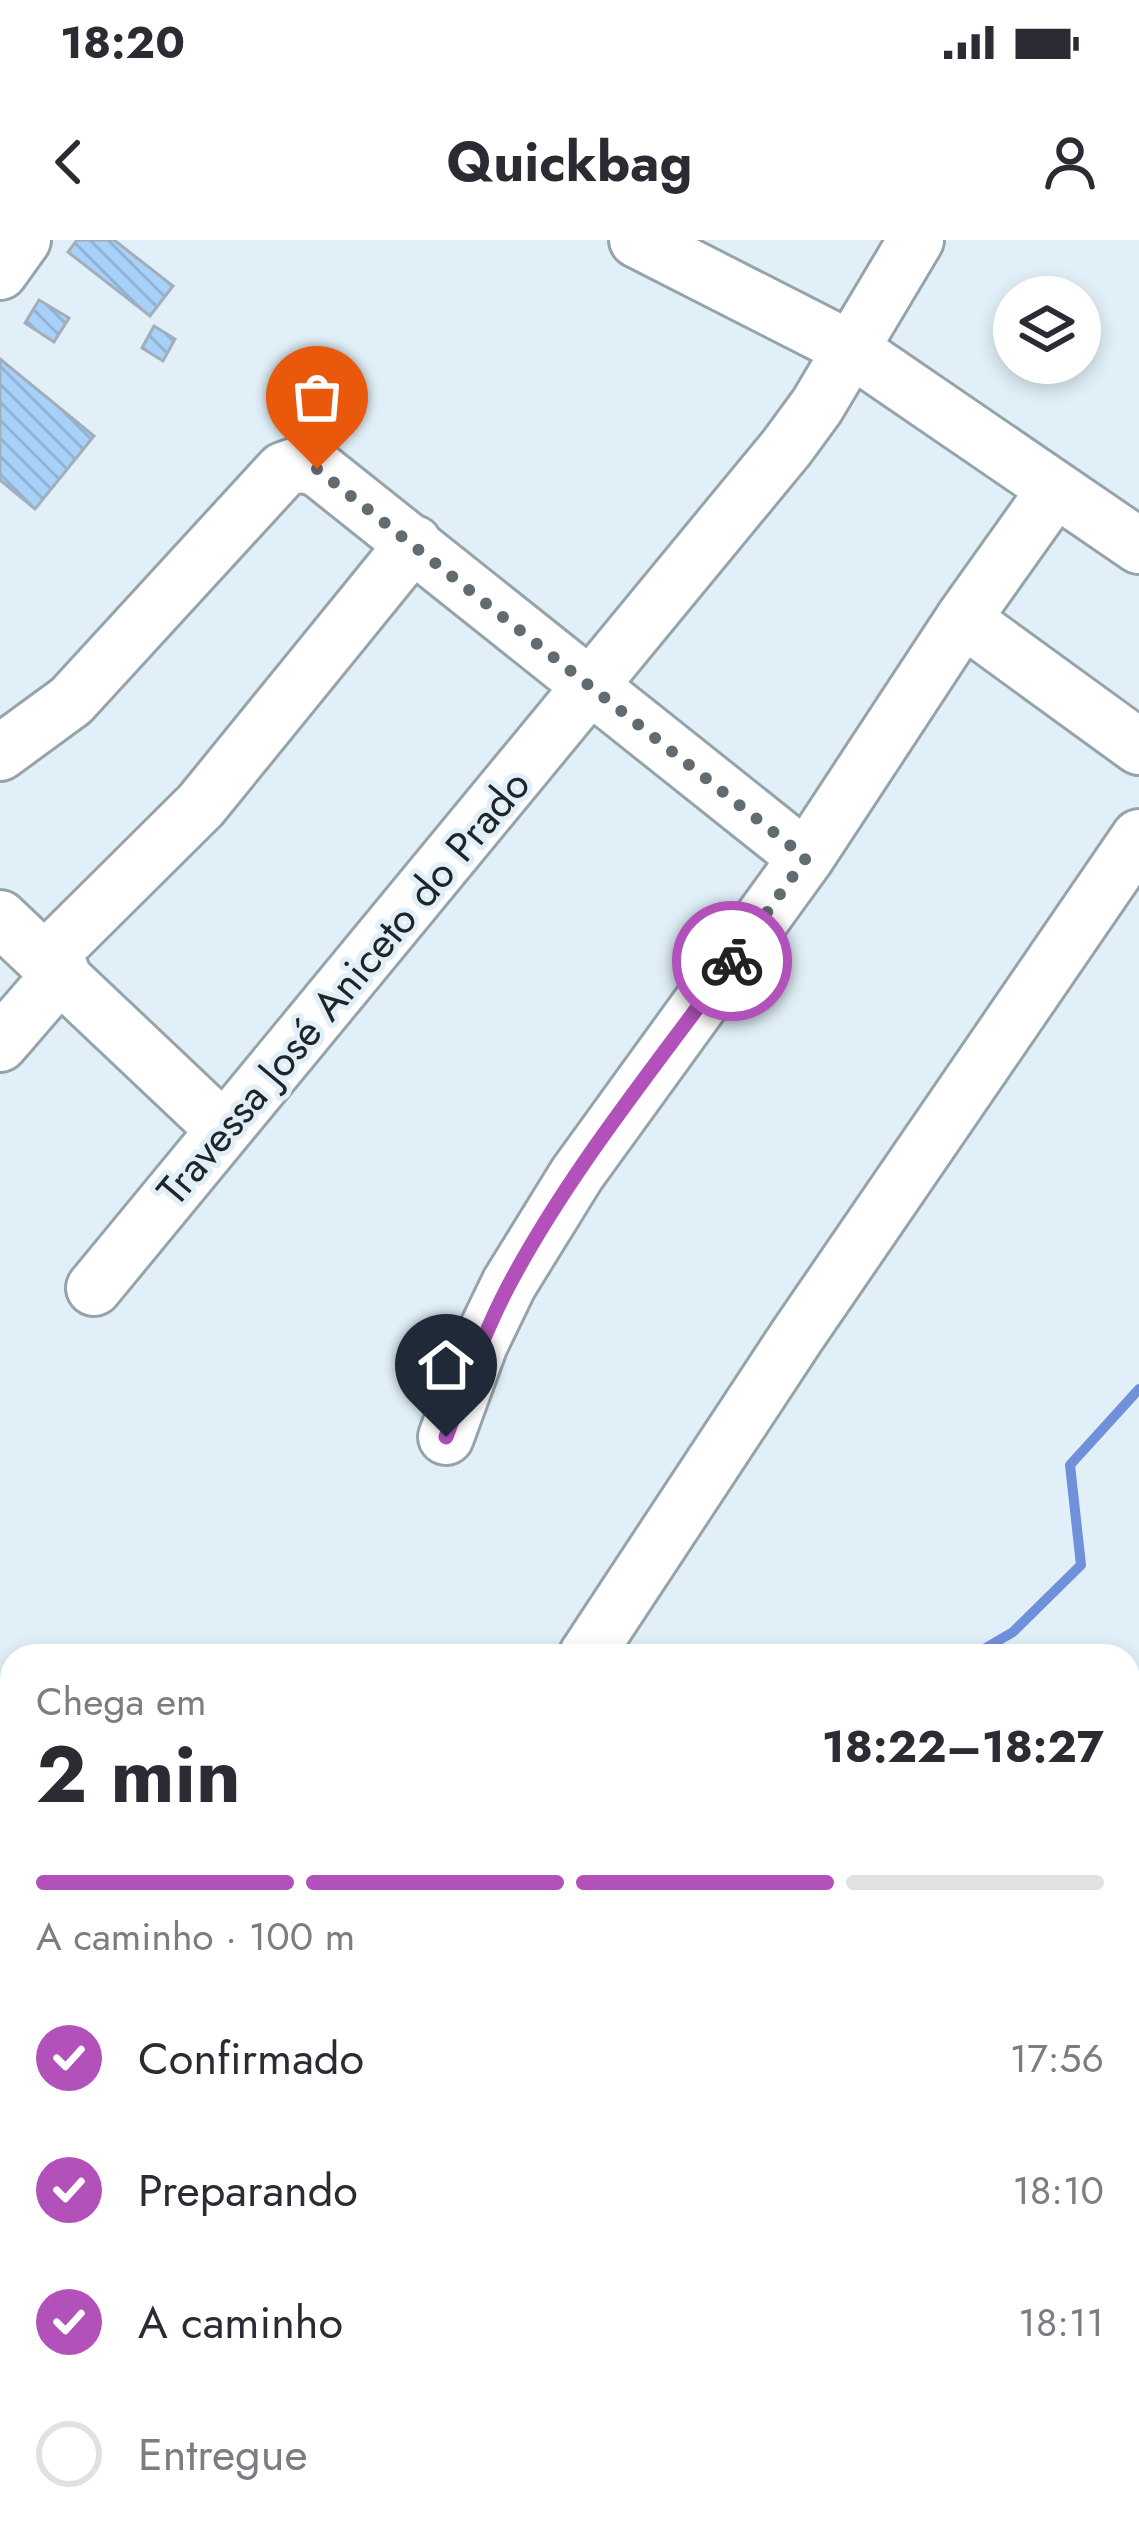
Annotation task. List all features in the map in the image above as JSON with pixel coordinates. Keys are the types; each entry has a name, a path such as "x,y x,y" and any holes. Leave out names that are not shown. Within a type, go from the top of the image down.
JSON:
{"street":[{"path":"0,272 23,240"},
{"path":"637,240 851,349 1139,545"},
{"name":"Travessa José Aniceto do Prado","path":"94,1288 787,447 916,240"},
{"path":"0,753 71,701 283,470 300,464 317,469 414,543 806,858"},
{"path":"446,1437 480,1344 509,1284 577,1174 806,858 1054,490"},
{"path":"0,1044 54,965 201,805 414,543"},
{"path":"963,619 1139,747"},
{"path":"594,1644 797,1336 1139,837"},
{"path":"0,918 224,1130"}],"building":[{"path":"77,240 114,240 173,286 150,316 68,252"},
{"path":"39,300 69,318 54,342 25,323"},
{"path":"154,326 175,339 163,361 142,348"},
{"path":"0,359 94,436 35,509 0,480"}],"waterway":[{"path":"992,1644 1013,1632 1081,1565 1070,1465 1139,1389"}],"way so far":[{"path":"317,469 806,858 732,961"}],"route":[{"path":"446,1437 480,1344 509,1284 577,1174 732,961"}]}
